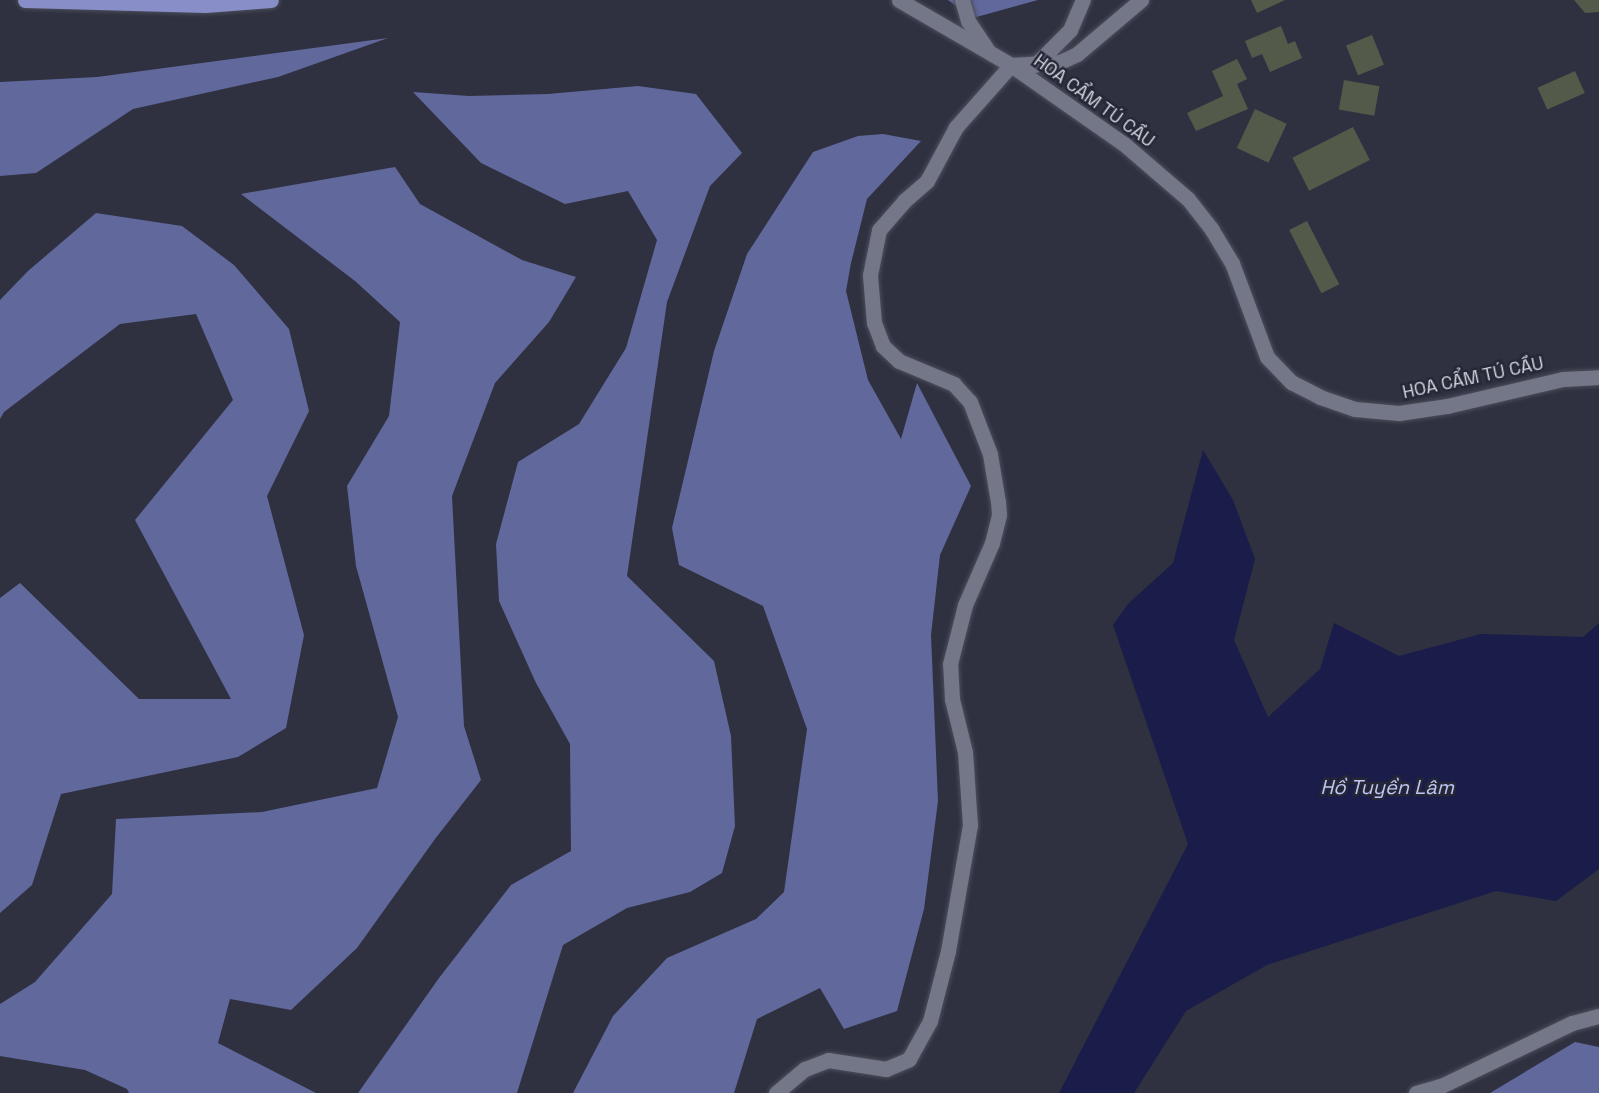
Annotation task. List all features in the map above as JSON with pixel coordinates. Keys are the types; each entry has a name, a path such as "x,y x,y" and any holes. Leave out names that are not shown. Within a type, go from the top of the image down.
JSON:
{"main road":[{"path":"26,0 204,5 271,0"}],"street":[{"name":"HOA CẨM TÚ CẦU","path":"899,0 1011,65 1124,144 1188,199 1212,230 1232,263 1267,357 1291,382 1320,397 1355,409 1399,413 1447,406 1563,379 1599,377"},
{"path":"962,0 968,21 990,53"},
{"path":"1035,65 1070,30 1083,0"},
{"path":"776,1093 806,1069 828,1060 886,1069 909,1059 930,1021 948,951 970,825 965,752 952,699 950,664 965,605 992,543 999,515 998,502 990,454 970,402 954,384 899,361 883,346 874,323 870,275 879,230 904,201 927,181 956,128 1011,65 1059,62 1077,54 1141,0"},
{"path":"1416,1093 1442,1086 1572,1023 1599,1017"}],"shaded area":[{"path":"948,0 1038,0 973,18"},
{"path":"388,38 278,77 133,109 36,173 0,176 0,82 97,77"},
{"path":"638,86 696,94 742,153 710,186 667,302 627,576 714,661 731,736 735,826 722,873 690,892 627,908 563,945 517,1093 358,1093 439,978 511,885 571,851 570,744 536,683 499,601 496,544 518,462 579,424 626,348 657,240 628,191 565,204 481,163 413,92 469,96 548,94"},
{"path":"883,134 921,141 867,199 851,263 846,291 868,380 901,439 917,383 971,486 940,555 931,635 938,801 924,909 897,1011 844,1029 820,988 757,1019 734,1093 573,1093 613,1016 667,958 756,919 784,892 807,729 763,606 679,565 672,528 714,351 747,254 813,152 858,136"},
{"path":"395,167 420,204 522,260 576,277 549,322 495,383 452,496 464,726 481,780 435,839 357,948 291,1010 230,999 218,1043 316,1093 129,1093 127,1089 85,1070 0,1056 0,1004 35,982 112,894 116,819 262,812 377,788 398,717 356,566 347,486 389,416 400,322 355,281 241,194"},
{"path":"96,213 182,226 234,265 289,329 309,411 267,496 304,635 286,728 238,757 61,794 32,885 0,913 0,598 20,583 139,699 231,699 135,520 233,400 196,314 120,324 4,412 0,419 0,300 28,271"},
{"path":"1575,1042 1599,1047 1599,1093 1490,1093"}],"water":[{"name":"Hồ Tuyền Lâm","path":"1203,450 1233,500 1255,559 1234,640 1268,717 1320,669 1334,623 1399,656 1481,634 1583,637 1599,623 1599,869 1556,901 1496,891 1267,965 1186,1011 1134,1093 1059,1093 1188,844 1113,625 1128,604 1173,563"}],"building":[{"path":"1251,0 1285,0 1257,13"},
{"path":"1574,0 1599,0 1599,12 1585,13"},
{"path":"1281,26 1288,44 1295,41 1302,58 1270,72 1262,54 1252,58 1245,41"},
{"path":"1372,35 1384,65 1358,75 1346,45"},
{"path":"1237,59 1247,79 1237,84 1248,109 1196,131 1187,113 1223,96 1212,71"},
{"path":"1575,71 1585,93 1547,110 1538,88"},
{"path":"1344,80 1379,86 1374,116 1339,110"},
{"path":"1255,109 1287,124 1269,163 1237,148"},
{"path":"1353,127 1370,160 1309,191 1292,158"},
{"path":"1307,221 1339,284 1321,293 1289,230"}]}
